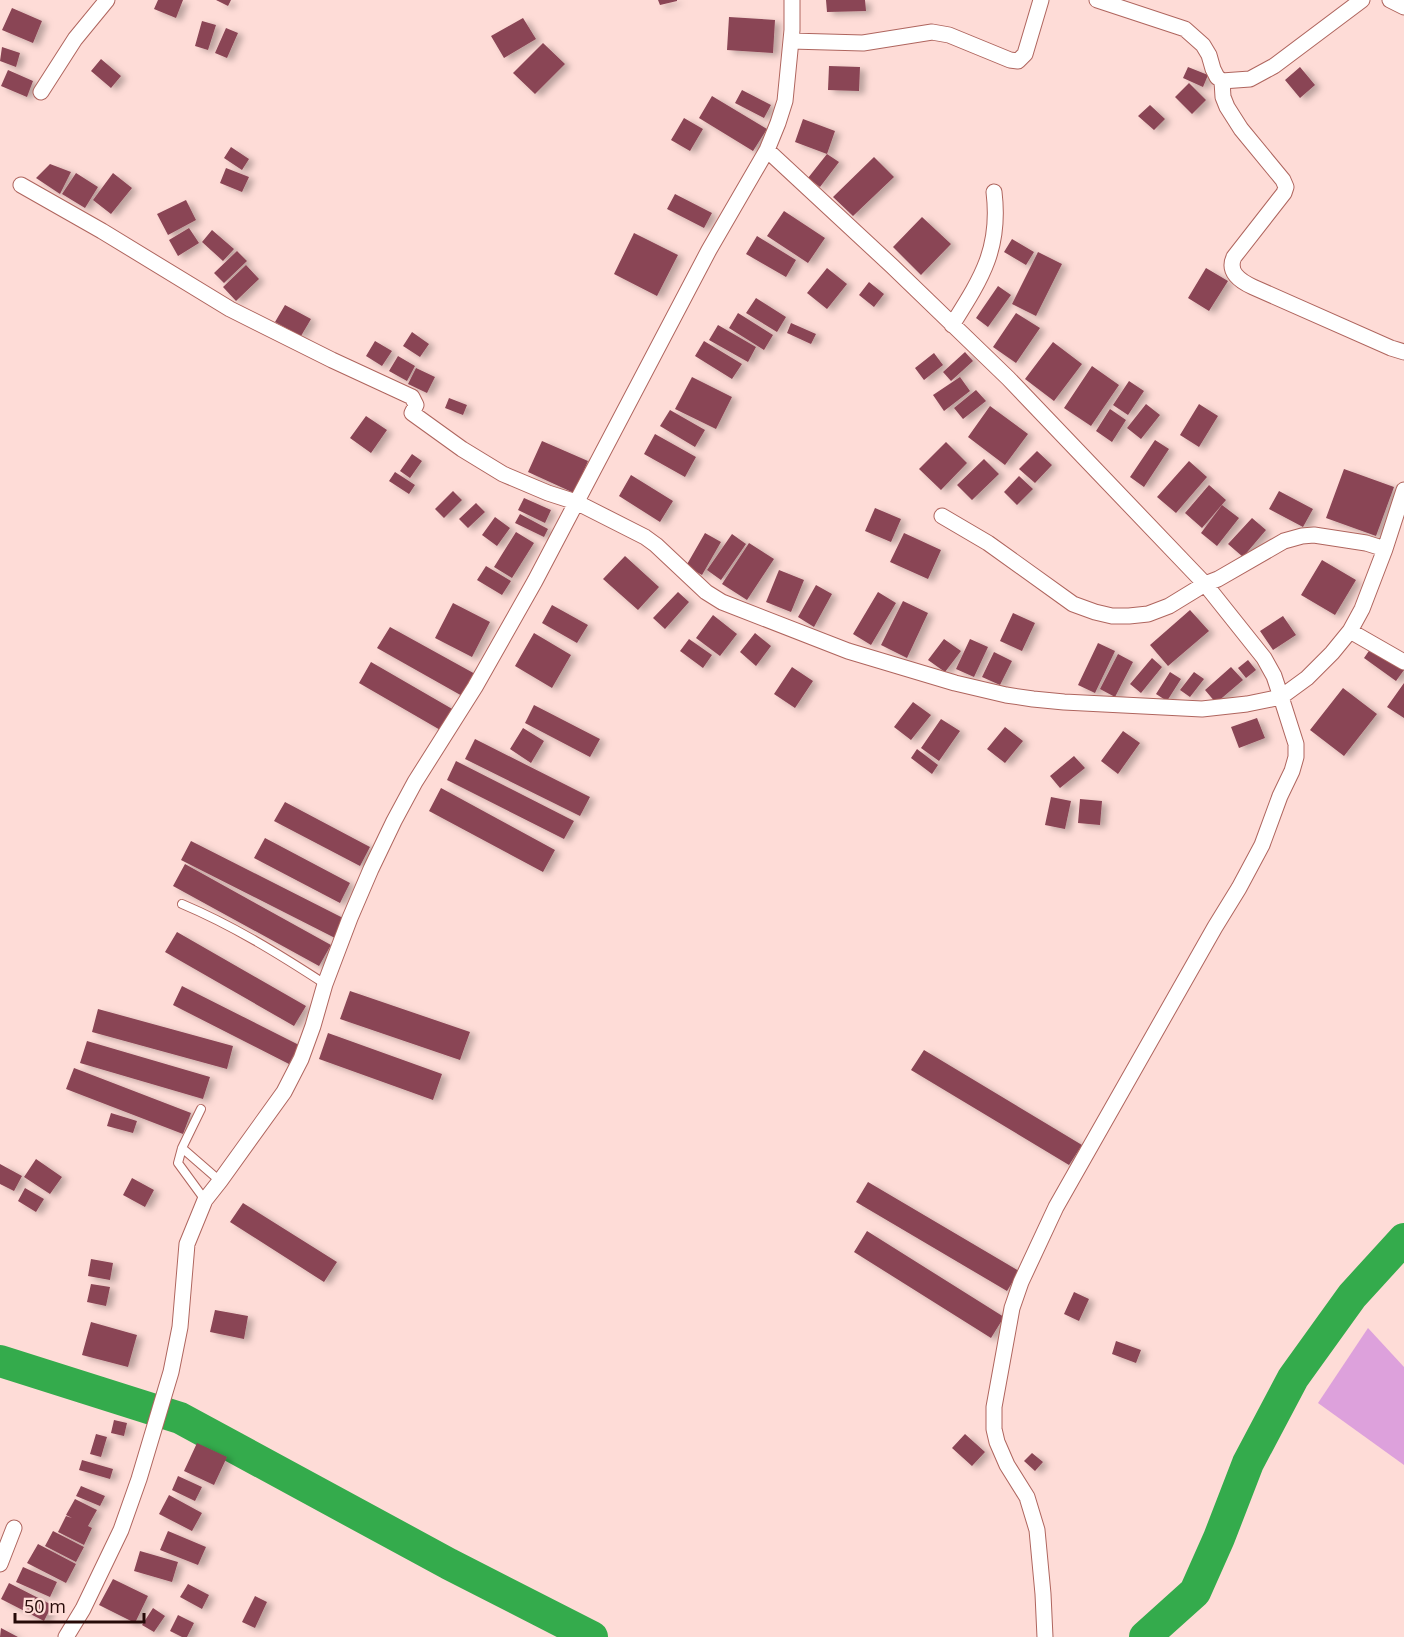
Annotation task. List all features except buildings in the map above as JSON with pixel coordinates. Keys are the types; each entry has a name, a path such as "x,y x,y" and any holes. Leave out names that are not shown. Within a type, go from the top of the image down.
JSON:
{"street":[{"path":"41,92 75,39 107,0"},
{"path":"66,1637 83,1609 121,1530 139,1479 171,1372 180,1327 187,1244 205,1200 284,1092 301,1059 314,1026 325,984 354,908 394,821 535,581 709,250 767,150 785,101 792,30 792,0"},
{"path":"791,41 863,43 932,32 949,35 1010,60 1018,60 1025,54 1041,0"},
{"path":"1097,0 1185,29 1203,45 1217,77 1222,81 1250,79 1274,66 1362,0"},
{"path":"1390,0 1404,7"},
{"path":"1222,81 1223,97 1240,129 1283,180 1286,187 1284,193 1234,257 1233,273 1252,287 1404,352"},
{"path":"767,150 1008,378 1205,584 1264,658 1274,676 1296,744 1296,757 1292,771 1262,844 1056,1207 1021,1282 1012,1308 993,1407 993,1429 1007,1465 1027,1497 1037,1530 1045,1637"},
{"path":"21,185 230,309 412,397 416,405 412,413 488,466 502,474 576,502 645,537 706,592 722,602 848,651 955,683 1033,699 1202,709 1247,704 1281,697 1307,678 1350,631 1362,609 1385,549 1404,490"},
{"path":"952,325 987,264 996,212 993,192"},
{"path":"942,516 996,549 1073,604 1112,616 1148,614 1169,606 1284,542 1302,536 1314,535 1366,543 1385,549"},
{"path":"1350,631 1404,662"},
{"path":"0,1564 14,1528"}],"lane":[{"path":"182,904 277,953 325,984"},
{"path":"201,1109 182,1148 178,1163 205,1200"},
{"path":"182,1148 220,1181"}],"shaded area":[{"path":"1368,1328 1404,1367 1404,1465 1318,1403"}],"waterway":[{"path":"1145,1637 1195,1592 1248,1463 1293,1378 1352,1296 1404,1239"},
{"path":"0,1361 180,1418 449,1564 592,1637"}]}
